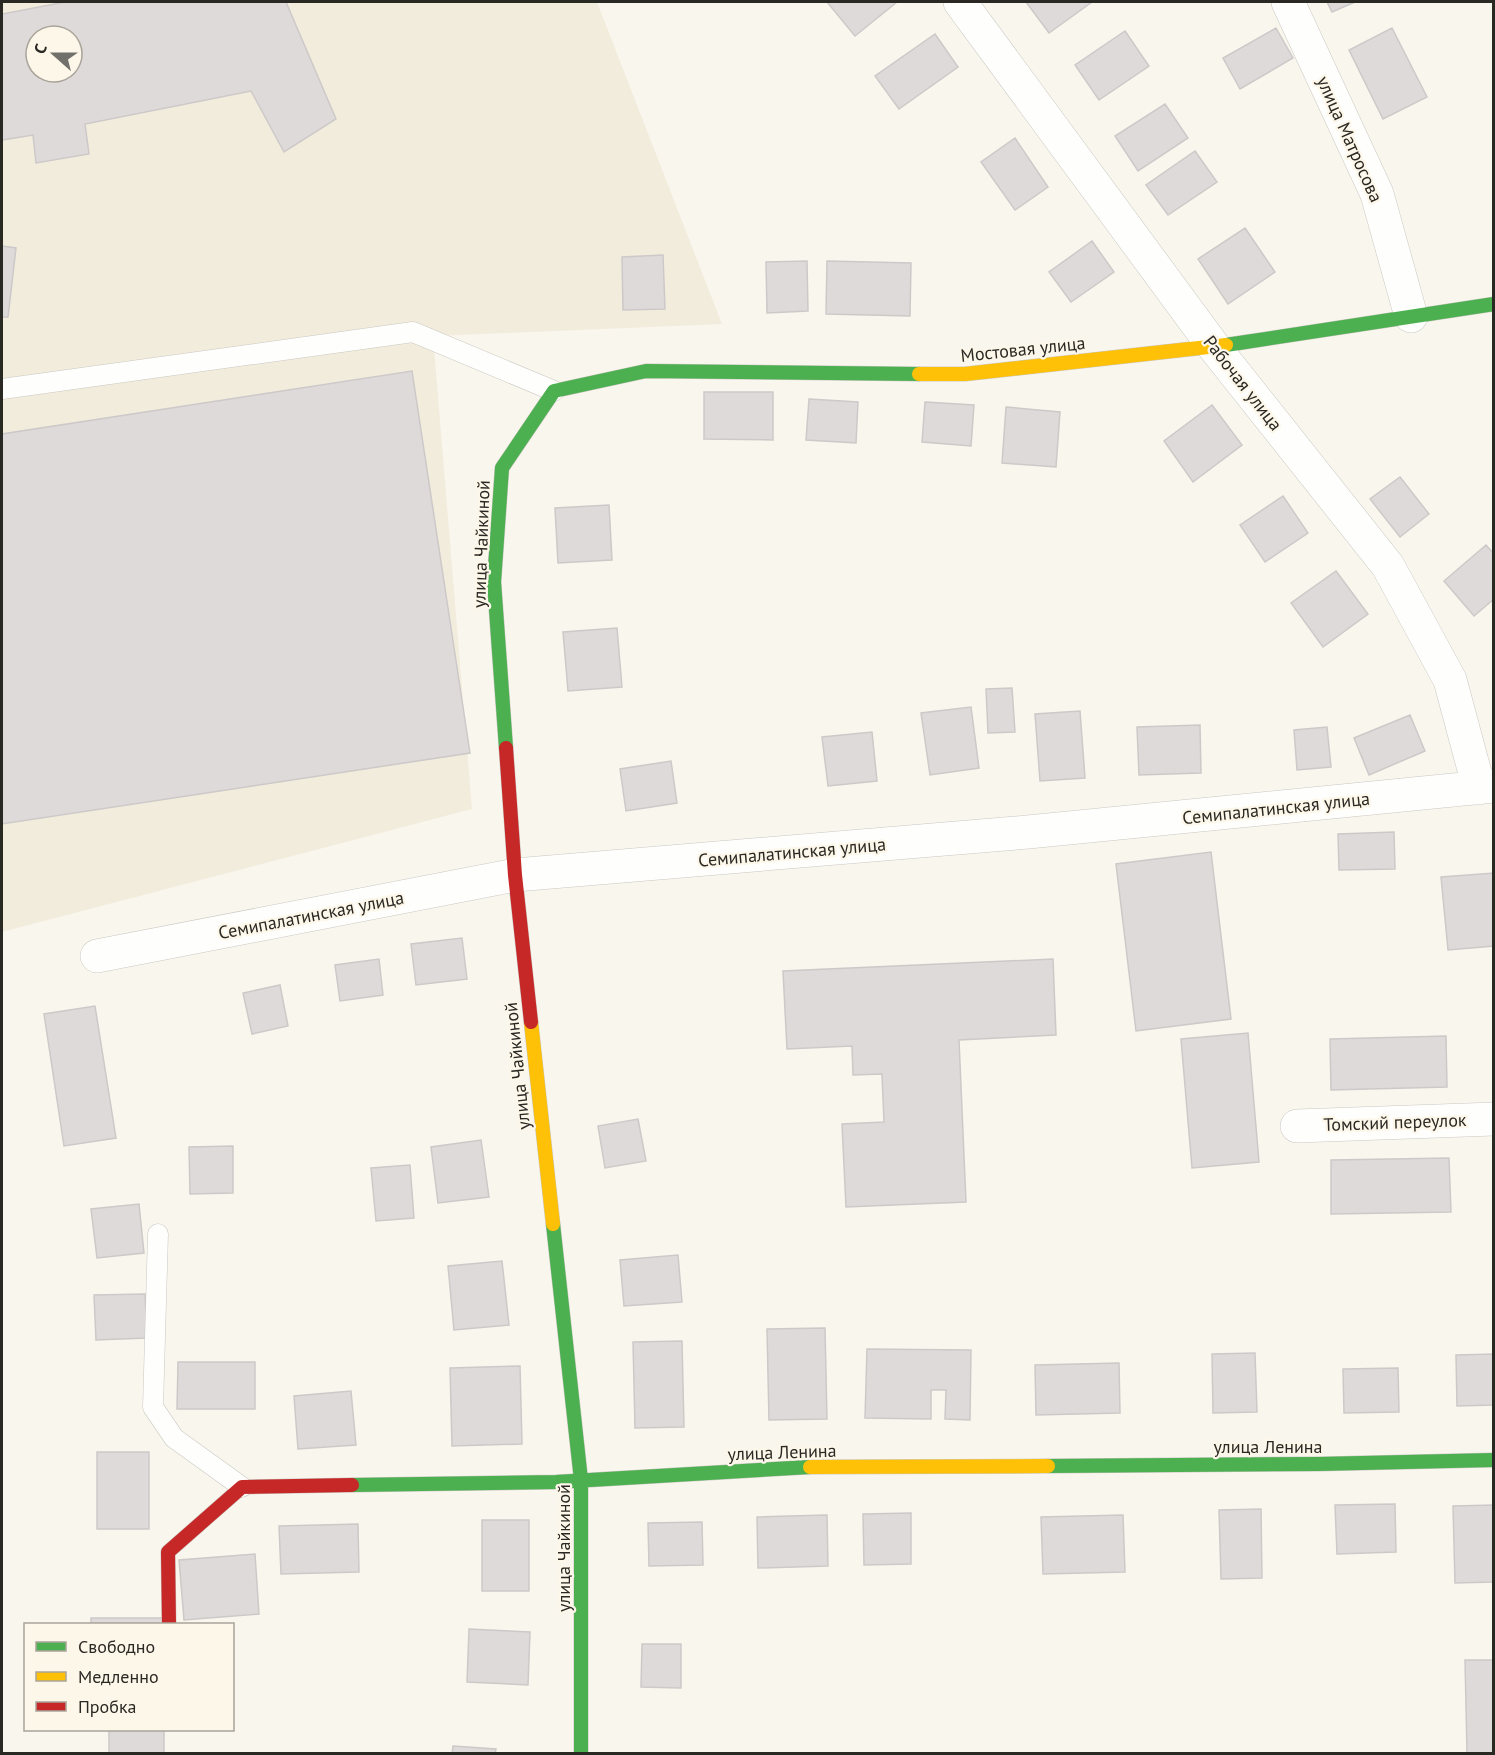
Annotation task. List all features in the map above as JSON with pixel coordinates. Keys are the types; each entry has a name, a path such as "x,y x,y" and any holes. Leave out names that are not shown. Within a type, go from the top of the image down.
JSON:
{"street":[{"name":"Рабочая улица","path":"960,2 1214,348 1388,566 1450,680 1486,787"},
{"name":"улица Матросова","path":"1288,2 1377,194 1411,316"},
{"name":"Мостовая улица","path":"554,391 646,371 965,374 1214,348 1494,304"},
{"name":"улица Чайкиной","path":"554,391 502,468 494,582 515,875 581,1480 581,1754"},
{"name":"Семипалатинская улица","path":"97,956 515,875 1028,832 1486,787"},
{"name":"Томский переулок","path":"1297,1126 1494,1119"},
{"name":"улица Ленина","path":"242,1487 544,1482 808,1467 1306,1464 1494,1460"},
{"path":"170,1623 168,1552 242,1487"}],"lane":[{"path":"2,389 413,332 554,391"},
{"path":"158,1234 153,1407 174,1438 242,1487"}],"shaded area":[{"path":"2,2 597,2 722,324 433,336 472,809 2,932"}],"building":[{"path":"65,2 286,2 336,119 284,152 251,91 85,124 89,154 36,163 33,135 2,140 2,14"},
{"path":"827,2 897,2 855,36"},
{"path":"1026,2 1092,2 1049,33"},
{"path":"1327,2 1355,2 1332,12"},
{"path":"1276,28 1293,58 1240,89 1223,58"},
{"path":"1392,28 1427,97 1383,119 1349,50"},
{"path":"1125,31 1149,66 1099,100 1075,65"},
{"path":"935,34 958,67 899,109 875,76"},
{"path":"1165,104 1188,138 1138,171 1115,136"},
{"path":"1015,138 1048,187 1015,210 981,162"},
{"path":"1195,151 1217,182 1168,215 1146,185"},
{"path":"1245,228 1275,272 1228,304 1198,259"},
{"path":"1092,241 1114,272 1071,302 1049,272"},
{"path":"2,246 16,248 8,317 2,317"},
{"path":"663,255 665,309 623,310 622,257"},
{"path":"807,261 808,311 767,313 766,262"},
{"path":"827,261 911,263 910,316 826,314"},
{"path":"412,371 470,753 2,824 2,434"},
{"path":"704,392 773,392 773,440 704,439"},
{"path":"809,399 858,402 856,443 806,440"},
{"path":"925,402 974,405 971,446 922,442"},
{"path":"1212,405 1242,445 1193,482 1164,441"},
{"path":"1006,407 1060,412 1056,467 1002,463"},
{"path":"1400,477 1429,514 1400,537 1370,499"},
{"path":"1283,496 1308,533 1265,562 1240,525"},
{"path":"609,505 612,560 558,563 555,508"},
{"path":"1486,545 1494,554 1494,599 1474,616 1444,581"},
{"path":"1336,571 1368,614 1323,647 1291,603"},
{"path":"617,628 622,687 568,691 563,632"},
{"path":"1012,688 1015,732 988,733 986,689"},
{"path":"971,707 979,768 930,775 921,713"},
{"path":"1080,711 1085,778 1040,781 1035,714"},
{"path":"1410,715 1425,751 1369,775 1354,738"},
{"path":"1200,725 1201,773 1139,775 1137,727"},
{"path":"1327,727 1331,767 1297,770 1294,730"},
{"path":"872,732 877,781 828,786 822,737"},
{"path":"671,761 677,803 626,811 620,769"},
{"path":"1394,832 1395,869 1339,870 1338,834"},
{"path":"1211,852 1231,1019 1136,1031 1116,864"},
{"path":"1494,873 1494,946 1448,950 1441,877"},
{"path":"462,938 467,979 416,985 411,944"},
{"path":"379,959 383,995 340,1001 335,965"},
{"path":"1053,959 1056,1035 959,1040 966,1202 846,1207 842,1124 884,1122 882,1074 853,1075 852,1046 787,1049 783,971"},
{"path":"280,985 288,1026 252,1034 243,993"},
{"path":"95,1006 116,1138 64,1146 44,1014"},
{"path":"1248,1033 1259,1162 1192,1168 1181,1039"},
{"path":"1446,1036 1447,1087 1331,1090 1330,1039"},
{"path":"638,1119 646,1161 605,1168 598,1126"},
{"path":"481,1140 489,1197 438,1203 431,1147"},
{"path":"233,1146 233,1193 190,1194 189,1147"},
{"path":"1449,1158 1451,1212 1331,1214 1331,1160"},
{"path":"410,1165 414,1218 376,1221 371,1168"},
{"path":"139,1204 144,1253 97,1258 91,1209"},
{"path":"678,1255 682,1302 624,1306 620,1260"},
{"path":"502,1261 509,1325 454,1330 448,1266"},
{"path":"145,1294 147,1338 96,1340 94,1295"},
{"path":"825,1328 827,1419 769,1420 767,1329"},
{"path":"682,1341 684,1427 635,1428 633,1342"},
{"path":"867,1349 971,1350 970,1420 945,1419 946,1390 931,1390 931,1419 865,1418"},
{"path":"1255,1353 1257,1412 1213,1413 1212,1354"},
{"path":"1494,1354 1494,1405 1457,1406 1456,1355"},
{"path":"178,1362 255,1362 255,1409 177,1409"},
{"path":"1119,1363 1120,1413 1036,1415 1035,1365"},
{"path":"520,1366 522,1444 452,1446 450,1368"},
{"path":"1398,1368 1399,1412 1344,1413 1343,1369"},
{"path":"351,1391 356,1445 298,1449 294,1396"},
{"path":"97,1452 149,1452 149,1529 97,1529"},
{"path":"1395,1504 1396,1552 1337,1554 1335,1505"},
{"path":"1494,1505 1494,1582 1455,1583 1453,1506"},
{"path":"1261,1509 1262,1578 1221,1579 1219,1510"},
{"path":"911,1513 911,1564 864,1565 863,1514"},
{"path":"827,1515 828,1566 758,1568 757,1517"},
{"path":"1123,1515 1125,1572 1043,1574 1041,1517"},
{"path":"482,1520 529,1520 529,1591 482,1591"},
{"path":"702,1522 703,1565 649,1566 648,1523"},
{"path":"358,1524 359,1572 281,1574 279,1526"},
{"path":"255,1554 259,1614 184,1620 179,1560"},
{"path":"91,1618 163,1618 163,1623 91,1623"},
{"path":"469,1629 530,1632 528,1685 467,1682"},
{"path":"642,1644 681,1644 681,1688 641,1687"},
{"path":"1465,1660 1494,1660 1494,1754 1467,1754"},
{"path":"109,1731 164,1731 164,1754 109,1754"},
{"path":"453,1746 496,1749 495,1754 452,1754"}],"traffic: fast":[{"path":"1226,345 1494,304"},
{"path":"506,748 494,582 502,468 554,391 646,371 919,374"},
{"path":"553,1224 581,1480 581,1754"},
{"path":"1048,1466 1494,1460"},
{"path":"352,1485 556,1482 810,1467"}],"traffic: slow":[{"path":"919,374 965,374 1226,345"},
{"path":"531,1022 553,1224"},
{"path":"810,1467 1048,1466"}],"traffic: jam":[{"path":"506,748 515,875 531,1022"},
{"path":"169,1623 168,1552 242,1487 352,1485"}]}
